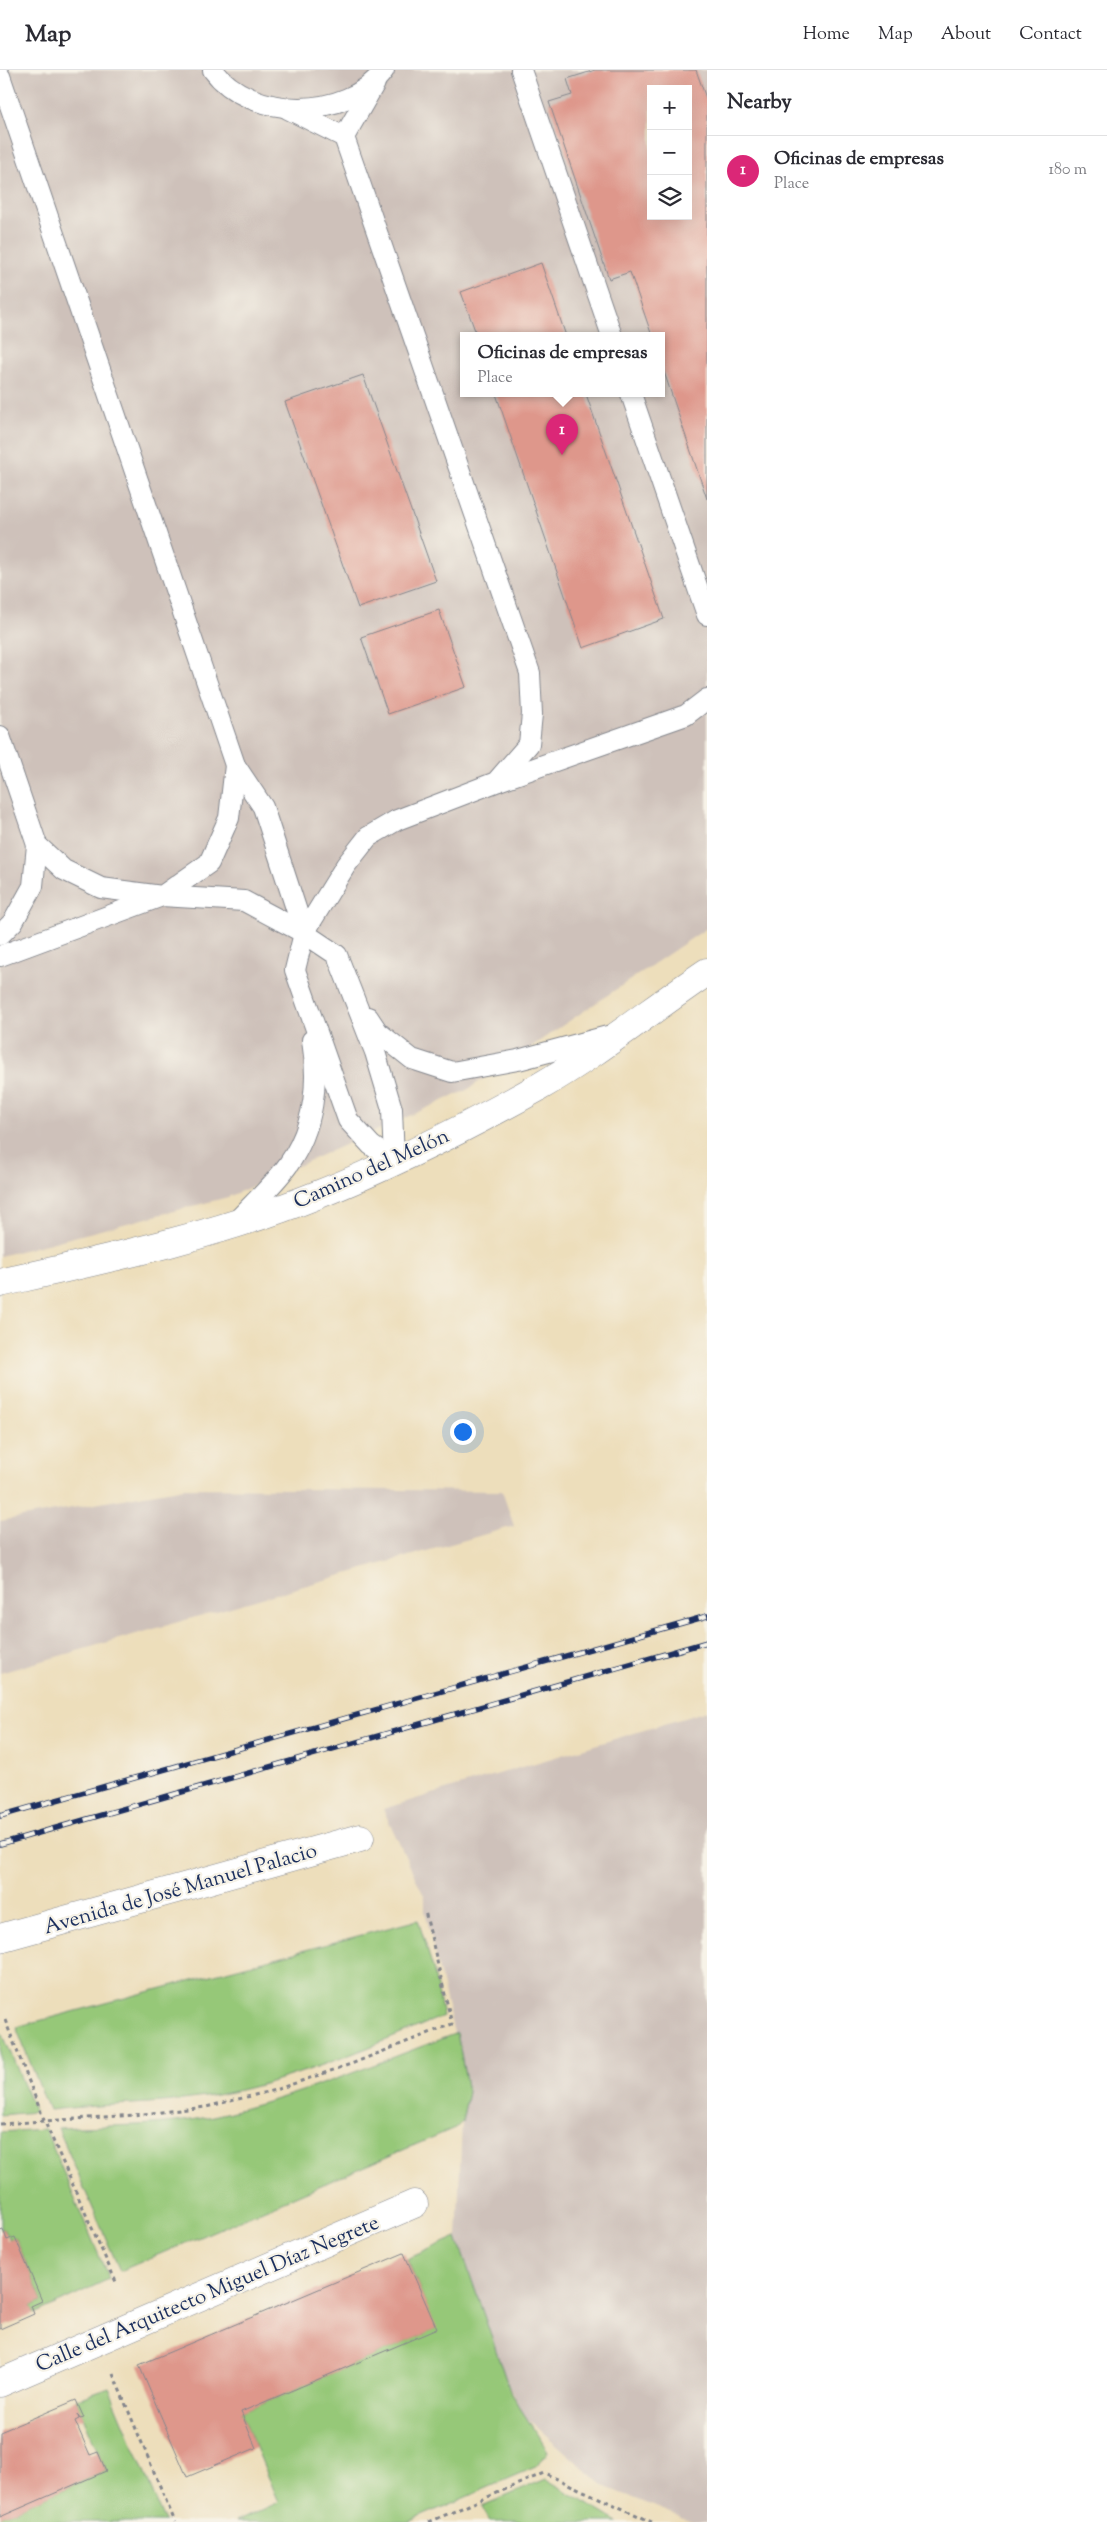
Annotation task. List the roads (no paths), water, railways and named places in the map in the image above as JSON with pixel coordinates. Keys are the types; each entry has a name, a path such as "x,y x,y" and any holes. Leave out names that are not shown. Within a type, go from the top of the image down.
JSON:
{"street":[{"name":"Camino del Melón","path":"0,1283 137,1253 233,1224 316,1196 394,1162 540,1086 707,972"},
{"name":"Avenida de José Manuel Palacio","path":"0,1938 360,1838"},
{"name":"Calle del Arquitecto Miguel Díaz Negrete","path":"0,2383 414,2204"}],"lane":[{"path":"213,70 218,77 250,99 288,109 344,138 530,672 532,714 530,744 496,782"},
{"path":"521,70 611,332"},
{"path":"288,109 321,107 352,96 381,73"},
{"path":"344,138 381,73"},
{"path":"0,76 236,765 263,806 304,933"},
{"path":"632,397 707,615"},
{"path":"394,1162 371,1145 348,1120 295,970 304,933 346,864 368,838 397,820 496,782 686,715 707,699"},
{"path":"0,736 37,845 33,886 13,922 0,935"},
{"path":"0,956 162,896 209,863 229,818 236,765"},
{"path":"37,845 64,870 101,888 162,896 244,901 304,933 337,955 375,1052 392,1109 394,1162"},
{"path":"352,991 378,1032 412,1059 452,1072 518,1060 620,1033"},
{"path":"233,1224 288,1166 303,1139 314,1097 315,1061 306,1004"}],"railway":[{"path":"0,1816 707,1616"},
{"path":"0,1844 707,1642"}],"place":[{"name":"Oficinas de empresas","path":"562,455"}]}
